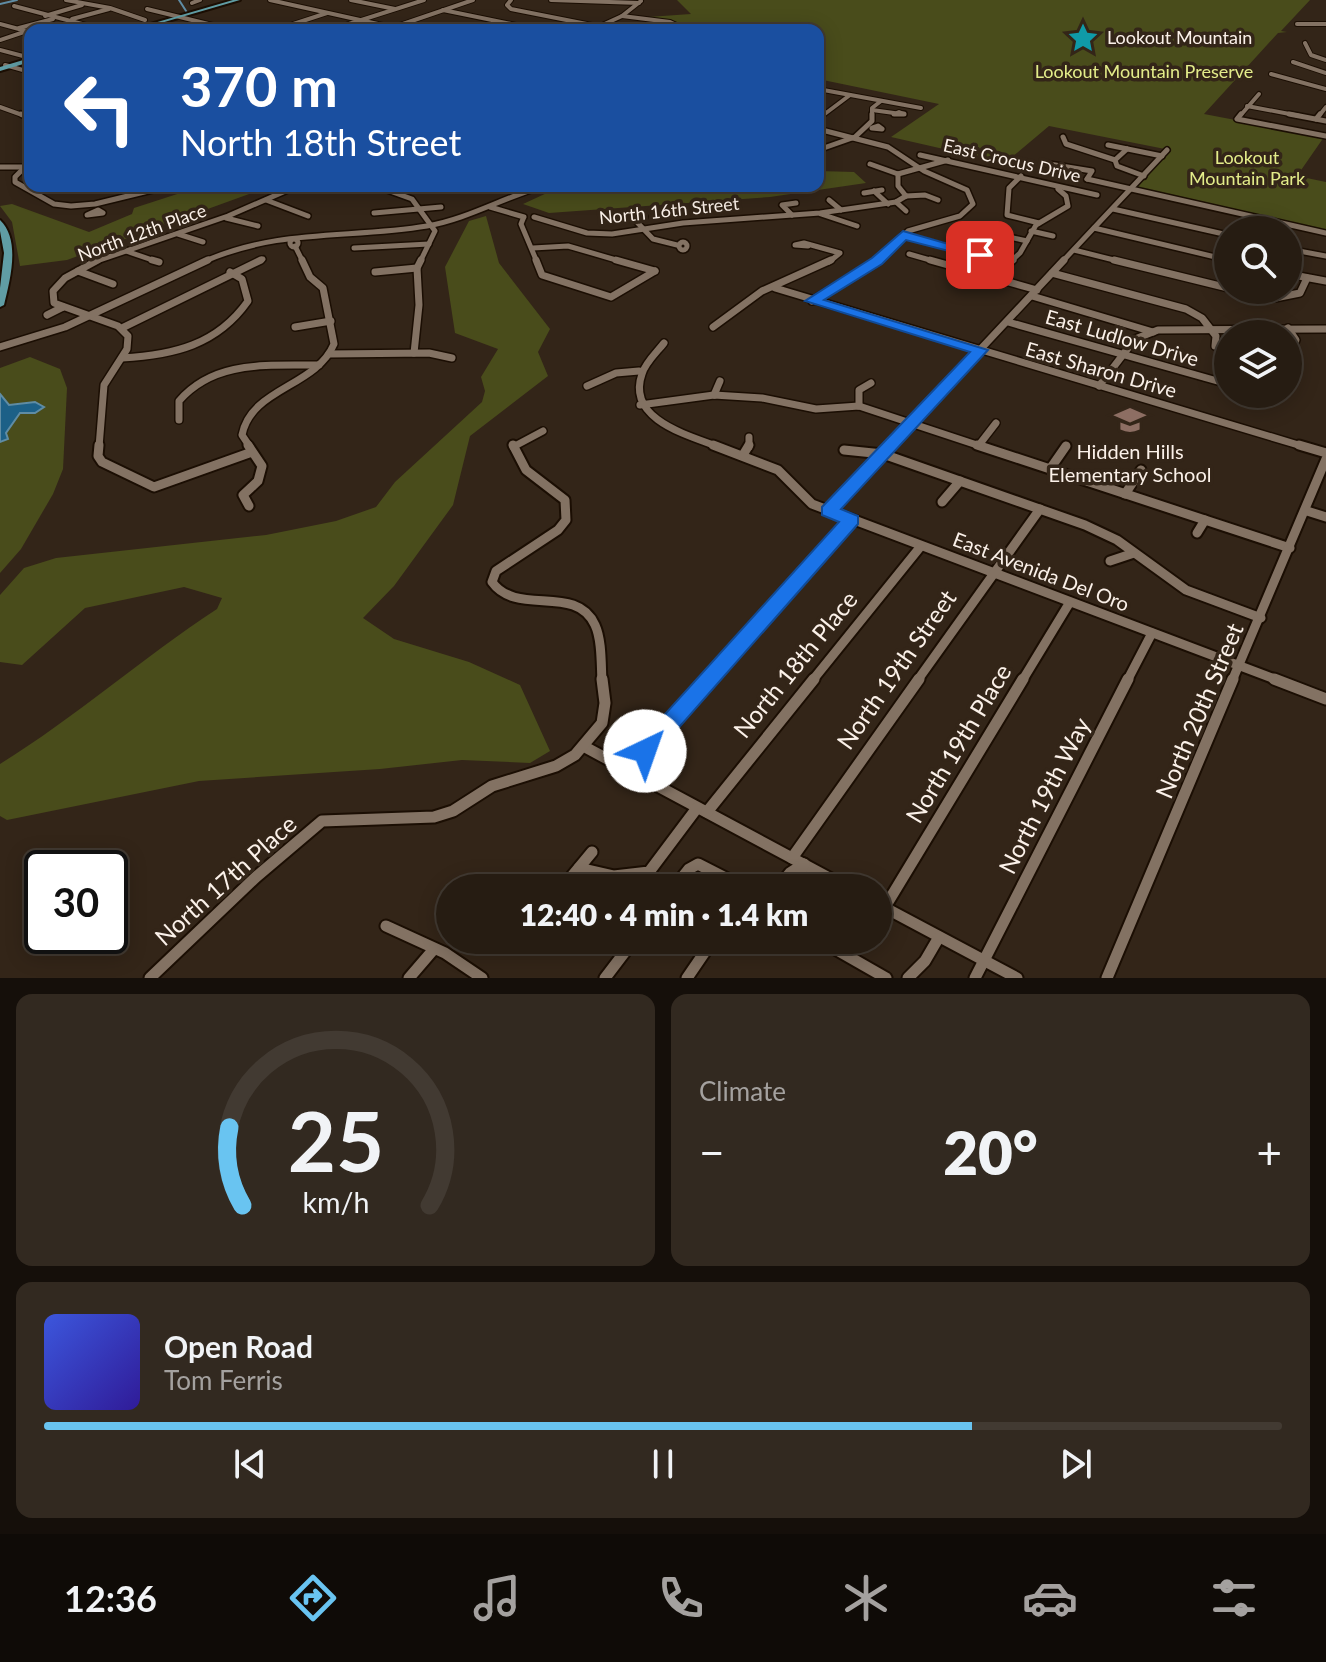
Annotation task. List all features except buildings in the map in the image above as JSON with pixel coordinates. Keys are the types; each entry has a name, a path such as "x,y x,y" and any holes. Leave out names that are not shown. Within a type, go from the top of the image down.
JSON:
{"main road":[{"path":"153,24 229,1"},
{"path":"146,24 184,15"},
{"path":"4,66 24,60"},
{"path":"0,222 9,260 0,305"}],"street":[{"path":"70,0 110,8 153,22"},
{"path":"192,3 200,0"},
{"path":"270,0 378,24"},
{"path":"351,0 396,9"},
{"path":"351,24 424,0"},
{"path":"402,24 473,0"},
{"path":"511,0 509,8 587,24"},
{"path":"551,0 640,1"},
{"path":"604,24 622,16 640,1"},
{"path":"44,16 89,3"},
{"path":"158,4 147,9 213,24"},
{"path":"64,21 110,8"},
{"path":"443,10 513,24"},
{"path":"30,11 82,24"},
{"path":"538,14 546,11"},
{"path":"294,24 330,13"},
{"path":"569,21 582,15"},
{"path":"622,16 674,24"},
{"path":"34,24 53,19"},
{"path":"1297,24 1326,24"},
{"path":"0,25 24,30"},
{"path":"19,28 24,27"},
{"path":"0,40 24,33"},
{"path":"1305,43 1311,55 1326,60"},
{"path":"0,50 24,58"},
{"path":"1293,62 1324,73"},
{"path":"4,66 24,71"},
{"path":"1306,84 1324,73"},
{"path":"1271,74 1326,89"},
{"path":"824,90 921,108"},
{"path":"824,113 851,94"},
{"path":"1259,94 1237,119 1326,136"},
{"path":"824,148 855,137 870,127 872,110 881,101"},
{"path":"1247,106 1326,121"},
{"path":"0,107 24,116"},
{"path":"1316,119 1326,107"},
{"path":"872,110 894,113"},
{"path":"812,301 877,261 903,235 917,227 960,216 973,204 967,190 920,169 895,150 824,130"},
{"path":"1063,137 1066,144"},
{"path":"1056,145 1066,144 1115,160 1123,171 1144,176"},
{"path":"824,145 828,147"},
{"path":"829,511 1164,153 1108,145"},
{"path":"1115,160 1127,149"},
{"name":"East Crocus Drive","path":"920,155 1021,176 1058,189 1097,195"},
{"path":"858,166 873,164 898,174 949,160"},
{"path":"1043,163 1092,171 1088,180 1326,233"},
{"path":"0,166 24,165"},
{"path":"969,173 977,166"},
{"path":"24,169 15,177 15,182 24,186"},
{"path":"898,174 898,186 906,196 928,193 938,200"},
{"path":"1021,176 1009,188 1007,215 1039,223"},
{"path":"903,235 1009,263 1039,223 1068,206 1066,196 1058,189"},
{"path":"864,193 882,190"},
{"path":"874,191 906,211"},
{"path":"35,192 54,204 82,205 142,192"},
{"name":"North 12th Place","path":"63,307 52,299 57,284 78,271 124,251 226,217 283,192"},
{"path":"388,192 412,199 435,233 417,268 419,305 414,353"},
{"path":"0,347 51,335 95,317 219,256 292,240 432,226 528,192"},
{"name":"North 16th Street","path":"489,207 527,220 547,221 600,234 820,213 892,203 906,196"},
{"path":"265,200 308,216"},
{"path":"829,200 841,210"},
{"path":"792,215 782,205 796,203"},
{"path":"82,205 88,213"},
{"path":"374,213 441,207"},
{"path":"731,208 739,219"},
{"path":"1113,209 1214,232"},
{"path":"820,213 857,226"},
{"path":"226,217 258,226"},
{"path":"621,220 645,217"},
{"path":"633,218 658,241 677,245"},
{"path":"527,220 533,248 542,275 611,297 655,271 568,246 533,248"},
{"path":"961,226 1027,241"},
{"path":"1094,228 1214,257"},
{"path":"1031,231 1053,236"},
{"path":"177,233 203,242"},
{"path":"249,506 243,495 258,481 262,466 242,435 245,418 319,365 329,354 336,334 323,306 323,288 310,277 292,240"},
{"path":"354,248 429,244"},
{"path":"713,327 762,291 826,264 840,253 808,246"},
{"path":"1074,250 1214,285"},
{"path":"124,251 159,262"},
{"path":"1302,252 1326,256"},
{"path":"909,254 1153,332"},
{"path":"122,328 230,272 263,259"},
{"path":"375,272 417,268"},
{"path":"78,271 113,284"},
{"path":"122,358 177,353 210,340 248,301 242,279 230,272"},
{"path":"1052,273 1186,309 1214,333"},
{"path":"1302,277 1326,281"},
{"path":"1302,289 1307,278"},
{"name":"East Sharon Drive","path":"775,288 1326,453"},
{"path":"47,315 63,307 122,328 129,339 122,358 104,385 98,456 102,462 154,487 202,467 252,452"},
{"path":"295,327 331,321"},
{"name":"East Ludlow Drive","path":"1008,322 1214,380"},
{"path":"1099,386 1135,339 1153,332 1214,328"},
{"path":"1302,328 1326,329"},
{"path":"664,343 639,371 635,387 640,405 714,395 762,398 816,409 859,406 1290,548"},
{"path":"329,354 414,353 452,358"},
{"path":"179,420 179,401 185,394 221,371 247,366 319,365"},
{"path":"587,386 616,373 639,371"},
{"path":"714,395 720,381"},
{"path":"859,406 859,390 871,383"},
{"name":"East Avenida Del Oro","path":"640,405 663,424 781,471 801,498 829,511 1326,699"},
{"path":"979,445 996,423"},
{"path":"543,431 513,445 514,454 538,483 565,500 569,513 558,530 496,571 492,582 496,592 506,598 522,602 558,600 591,616 596,626 605,703 602,723 585,747 822,874"},
{"path":"743,455 749,449 749,437"},
{"path":"1050,469 1066,446"},
{"path":"844,450 883,454 1103,532 1186,590 1261,618"},
{"name":"North 20th Street","path":"1107,978 1307,511 1326,459"},
{"path":"1125,494 1141,470"},
{"path":"942,502 960,481"},
{"name":"North 19th Street","path":"792,858 1040,509"},
{"path":"1307,511 1326,517"},
{"path":"628,770 851,520"},
{"path":"1197,533 1205,520"},
{"name":"North 18th Place","path":"579,868 590,873 640,876 649,872 921,546"},
{"path":"1110,561 1134,553"},
{"name":"North 19th Place","path":"892,890 1070,602"},
{"name":"North 19th Way","path":"975,978 1152,633"},
{"name":"North 17th Place","path":"150,978 256,877 322,821 434,817 453,811 492,786 556,766 585,747"},
{"path":"574,874 592,852"},
{"path":"789,874 804,864"},
{"path":"802,874 804,864"},
{"path":"686,874 693,865 711,868 721,874"},
{"path":"892,911 1017,978"},
{"path":"386,926 392,926 445,953 482,978"},
{"path":"908,978 925,961 939,937"},
{"path":"409,978 434,949"},
{"path":"605,978 623,954"},
{"path":"687,978 703,954"},
{"path":"844,954 886,978"}],"green space":[{"name":"Lookout Mountain Preserve","path":"677,0 1310,0 1281,31 1287,32 1278,33 1204,114 1324,137 1297,176 1326,182 1326,231 1302,226 1302,216 1258,216 1136,189 1170,150 1049,126 1005,163 891,137 939,104 824,80 824,24 675,24 648,17 691,14"},
{"path":"824,171 854,172 866,183 824,189"},
{"path":"183,192 254,192 67,260 20,266 12,222 0,206 12,204 89,232 132,214 134,208"},
{"path":"549,192 804,192 549,213 523,204"},
{"path":"486,216 499,263 550,329 538,352 548,376 470,436 453,505 394,586 363,618 394,639 469,662 520,685 550,751 530,763 462,760 380,769 199,781 7,820 0,816 0,764 217,609 222,598 184,587 85,608 22,665 0,662 0,595 24,568 56,558 266,535 336,521 376,507 395,482 482,402 485,391 481,377 498,349 455,333 445,267 469,221"},
{"path":"30,357 60,369 67,388 63,469 53,494 21,549 0,573 0,368"}],"water":[{"path":"0,394 9,405 35,402 44,407 35,413 20,413 6,433 8,439 0,442"}],"waterway":[{"path":"0,4 17,0"},
{"path":"179,0 188,14"}],"place":[{"name":"Lookout Mountain","path":"1083,38"},
{"name":"Hidden Hills Elementary School","path":"1130,420"}],"route":[{"path":"645,751 851,520 829,511 980,350 812,301 827,289 866,269 892,249 903,235 980,255"}],"park label":[{"name":"Lookout Mountain Park","path":"1247,168"}]}
